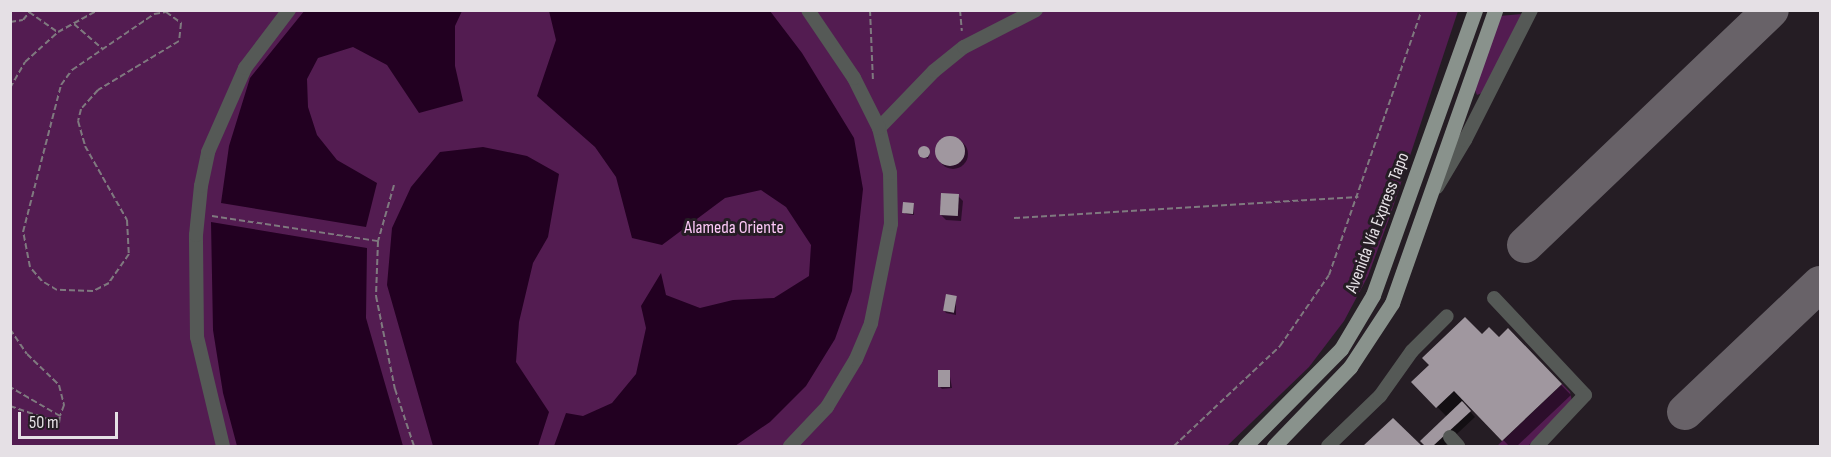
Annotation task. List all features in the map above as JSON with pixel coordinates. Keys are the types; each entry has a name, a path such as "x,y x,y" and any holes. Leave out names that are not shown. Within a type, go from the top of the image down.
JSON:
{"main road":[{"name":"Avenida Vía Express Tapo","path":"1245,447 1341,349 1373,295 1475,10"},
{"path":"1274,447 1331,389 1376,331 1401,283 1495,10"}],"street":[{"path":"223,447 197,337 198,214 208,152 221,116 245,68 289,10"},
{"path":"790,447 842,385 871,322 891,224 890,173 879,128 870,108 808,10"},
{"path":"879,128 934,71 964,47 1036,10"},
{"path":"1432,194 1465,140 1531,10"},
{"path":"1494,298 1585,395 1537,447"},
{"path":"1328,447 1380,396 1412,351 1447,316"}],"path":[{"path":"10,88 25,62 58,32 99,10"},
{"path":"870,10 874,55 870,108"},
{"path":"960,10 964,47"},
{"path":"1174,447 1280,346 1299,322 1329,275 1422,10"},
{"path":"10,22 23,20 30,11 58,32"},
{"path":"160,12 172,14 181,23 182,35 175,46 98,90 81,109 79,134 127,220 131,237 129,254 109,283 93,291 75,293 57,290 36,274 24,250 23,232 61,84 72,70 103,49 160,12"},
{"path":"74,24 103,49"},
{"path":"394,185 378,241 375,266 382,334 414,447"},
{"path":"1014,218 1358,197"},
{"path":"198,214 378,241"},
{"path":"10,329 27,354 59,385 63,405 59,423 10,406"},
{"path":"10,387 60,416"}],"green space":[{"name":"Alameda Oriente","path":"10,11 1458,11 1368,276 1344,321 1309,367 1227,446 11,446"},
{"path":"1522,14 1482,93 1477,95 1474,88 1499,16"},
{"path":"1562,384 1570,392 1572,401 1528,446 1497,446"}],"shaded area":[{"path":"305,10 462,11 455,26 455,66 463,101 419,113 387,65 353,47 318,58 307,79 308,107 317,135 337,160 377,183 366,227 221,203 229,146 250,78"},
{"path":"549,11 770,11 802,53 854,138 863,189 852,291 835,339 806,386 770,422 735,446 554,446 566,413 583,416 612,403 636,374 646,328 641,306 661,273 666,295 700,308 733,300 774,298 809,276 811,245 786,207 761,190 725,198 662,245 632,238 616,177 595,147 537,96 556,40"},
{"path":"483,147 527,156 559,174 548,237 533,263 519,322 516,362 549,412 538,446 433,446 387,285 392,228 411,187 440,152"},
{"path":"211,222 367,248 366,318 403,446 237,446 223,393 213,330"}],"building":[{"path":"950,136 961,140 965,151 961,162 950,166 939,162 935,151 939,140"},
{"path":"924,146 930,152 924,158 918,152"},
{"path":"941,193 959,194 958,216 940,215"},
{"path":"903,202 914,203 913,214 902,213"},
{"path":"946,294 957,296 954,313 943,311"},
{"path":"1465,317 1482,334 1489,327 1499,337 1508,328 1562,384 1502,441 1454,391 1436,408 1411,382 1429,365 1422,358"},
{"path":"938,370 950,370 950,387 938,387"},
{"path":"1462,401 1471,411 1433,446 1425,446 1420,441"},
{"path":"1393,418 1422,446 1363,446"}],"taxiway":[{"path":"1525,245 1771,10"},
{"path":"1685,412 1820,284"}]}
